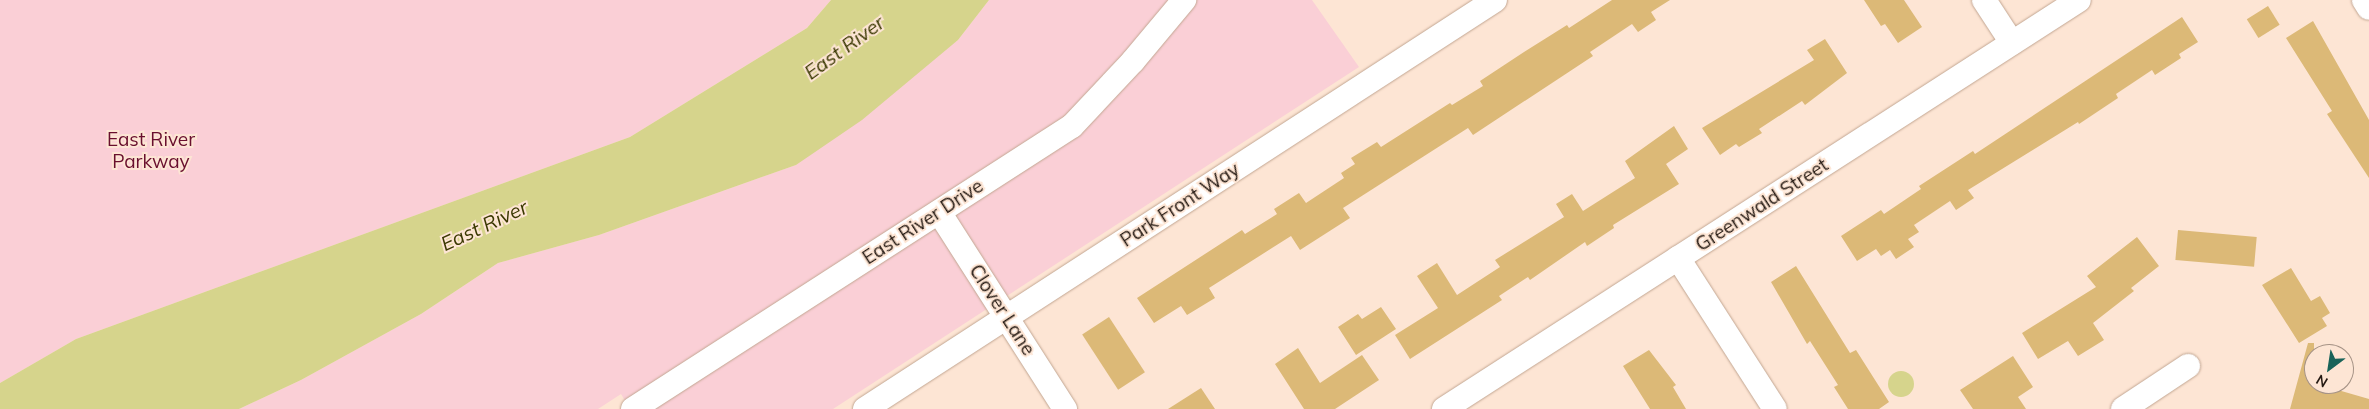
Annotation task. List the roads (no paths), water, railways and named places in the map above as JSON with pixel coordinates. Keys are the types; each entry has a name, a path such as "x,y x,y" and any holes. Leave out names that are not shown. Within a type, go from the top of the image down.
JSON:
{"street":[{"name":"East River Drive","path":"633,409 1072,126 1133,61 1184,0"},
{"name":"Park Front Way","path":"865,409 1495,0"},
{"path":"1984,0 2012,43"},
{"name":"Greenwald Street","path":"1444,409 2079,0"},
{"path":"2364,0 2369,8"},
{"name":"Clover Lane","path":"939,212 1065,409"},
{"path":"1678,258 1775,409"},
{"path":"2123,409 2188,366"}],"water":[{"name":"East River","path":"831,0 989,0 958,40 862,120 796,165 599,235 498,263 421,314 301,380 239,409 0,409 0,383 76,339 630,137 807,28"},
{"path":"1901,371 1910,375 1914,384 1910,393 1901,397 1892,393 1888,384 1892,375"}],"park label":[{"name":"East River Parkway","path":"151,151"}]}
